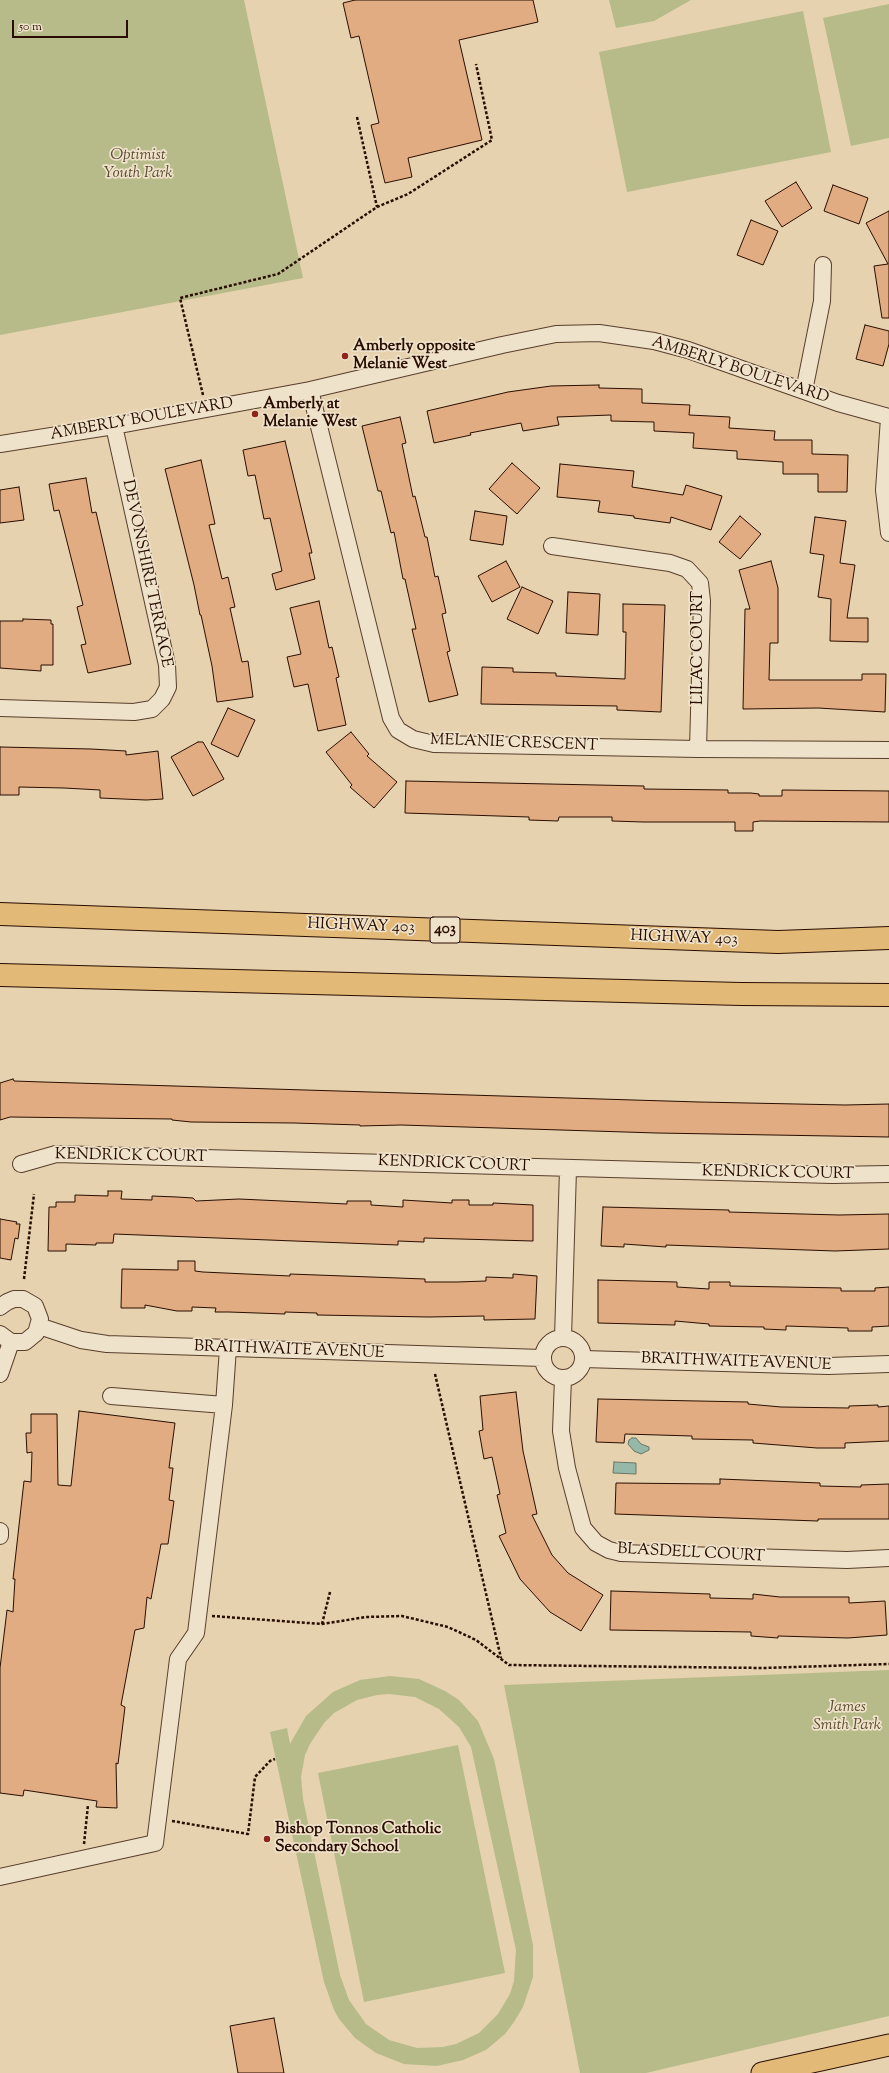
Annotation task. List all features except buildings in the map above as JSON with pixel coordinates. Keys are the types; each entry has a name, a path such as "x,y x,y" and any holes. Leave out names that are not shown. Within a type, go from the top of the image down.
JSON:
{"highway":[{"name":"HIGHWAY 403","path":"0,914 778,942 889,938"},
{"path":"0,975 741,994 889,995"}],"main road":[{"path":"762,2073 889,2045"}],"street":[{"path":"804,391 822,301 823,265"},
{"name":"AMBERLY BOULEVARD","path":"0,444 114,426 310,390 502,345 556,334 599,333 654,341 688,350 804,391 889,417"},
{"name":"MELANIE CRESCENT","path":"310,390 391,718 398,730 413,739 434,744 698,749 889,750"},
{"path":"889,417 884,490 889,533"},
{"name":"DEVONSHIRE TERRACE","path":"0,708 134,712 152,709 162,699 168,687 167,665 114,426"},
{"name":"LILAC COURT","path":"552,546 670,563 687,569 700,582 702,601 698,749"},
{"name":"KENDRICK COURT","path":"21,1164 56,1154 568,1169 832,1175 889,1174"},
{"path":"563,1338 568,1169"},
{"path":"0,1307 14,1299 30,1302 38,1313 39,1326 32,1338 18,1343 5,1338 0,1374"},
{"name":"BRAITHWAITE AVENUE","path":"39,1326 81,1340 107,1344 542,1358"},
{"path":"563,1338 574,1342 579,1346 583,1358 579,1371 569,1378 556,1378 546,1370 542,1358 543,1352 550,1342 563,1338"},
{"path":"0,1877 155,1843 178,1659 196,1633 224,1405 228,1348"},
{"name":"BRAITHWAITE AVENUE","path":"583,1358 828,1366 889,1364"},
{"name":"BLASDELL COURT","path":"563,1378 561,1431 568,1476 583,1528 596,1543 621,1553 847,1560 889,1558"},
{"path":"111,1396 224,1405"}],"path":[{"path":"206,409 180,298 278,274 377,207 408,194 492,140 476,64"},
{"path":"357,117 377,207"},
{"path":"24,1279 34,1194"},
{"path":"435,1374 501,1659"},
{"path":"322,1624 330,1592"},
{"path":"198,1615 322,1624 366,1617 402,1616 448,1627 476,1640 509,1665 763,1668 889,1664"},
{"path":"158,1818 248,1834 256,1777 274,1759"},
{"path":"82,1859 88,1805"}],"green space":[{"name":"Optimist Youth Park","path":"0,0 244,0 303,278 0,335"},
{"path":"609,0 691,0 654,21 616,28"},
{"path":"889,4 889,138 851,146 823,18"},
{"path":"803,11 831,152 627,192 599,52"},
{"name":"James Smith Park","path":"889,1670 889,2016 646,2073 580,2073 504,1685"},
{"path":"390,1676 419,1679 445,1691 459,1700 478,1721 494,1759 533,1945 533,1977 523,2007 505,2034 486,2050 463,2060 437,2066 404,2064 376,2053 355,2038 339,2019 334,2010 324,1982 270,1732 287,1728 290,1744 306,1716 333,1692 360,1680","holes":["389,1694 415,1697 439,1709 459,1727 471,1747 516,1950 514,1981 510,1994 498,2014 479,2033 456,2044 443,2047 417,2048 389,2040 366,2024 349,2000 340,1975 303,1799 301,1777 305,1755 310,1744 324,1723 334,1713 357,1700 377,1695"]},
{"path":"458,1745 505,1973 364,2002 318,1773"}],"shaded area":[{"path":"636,1438 641,1444 649,1447 649,1450 641,1454 634,1451 628,1444 629,1440"},
{"path":"614,1462 636,1463 636,1474 613,1473"}],"place":[{"name":"Amberly opposite Melanie West","path":"345,356"},
{"name":"Amberly at Melanie West","path":"255,414"},
{"name":"Bishop Tonnos Catholic Secondary School","path":"267,1839"}]}
